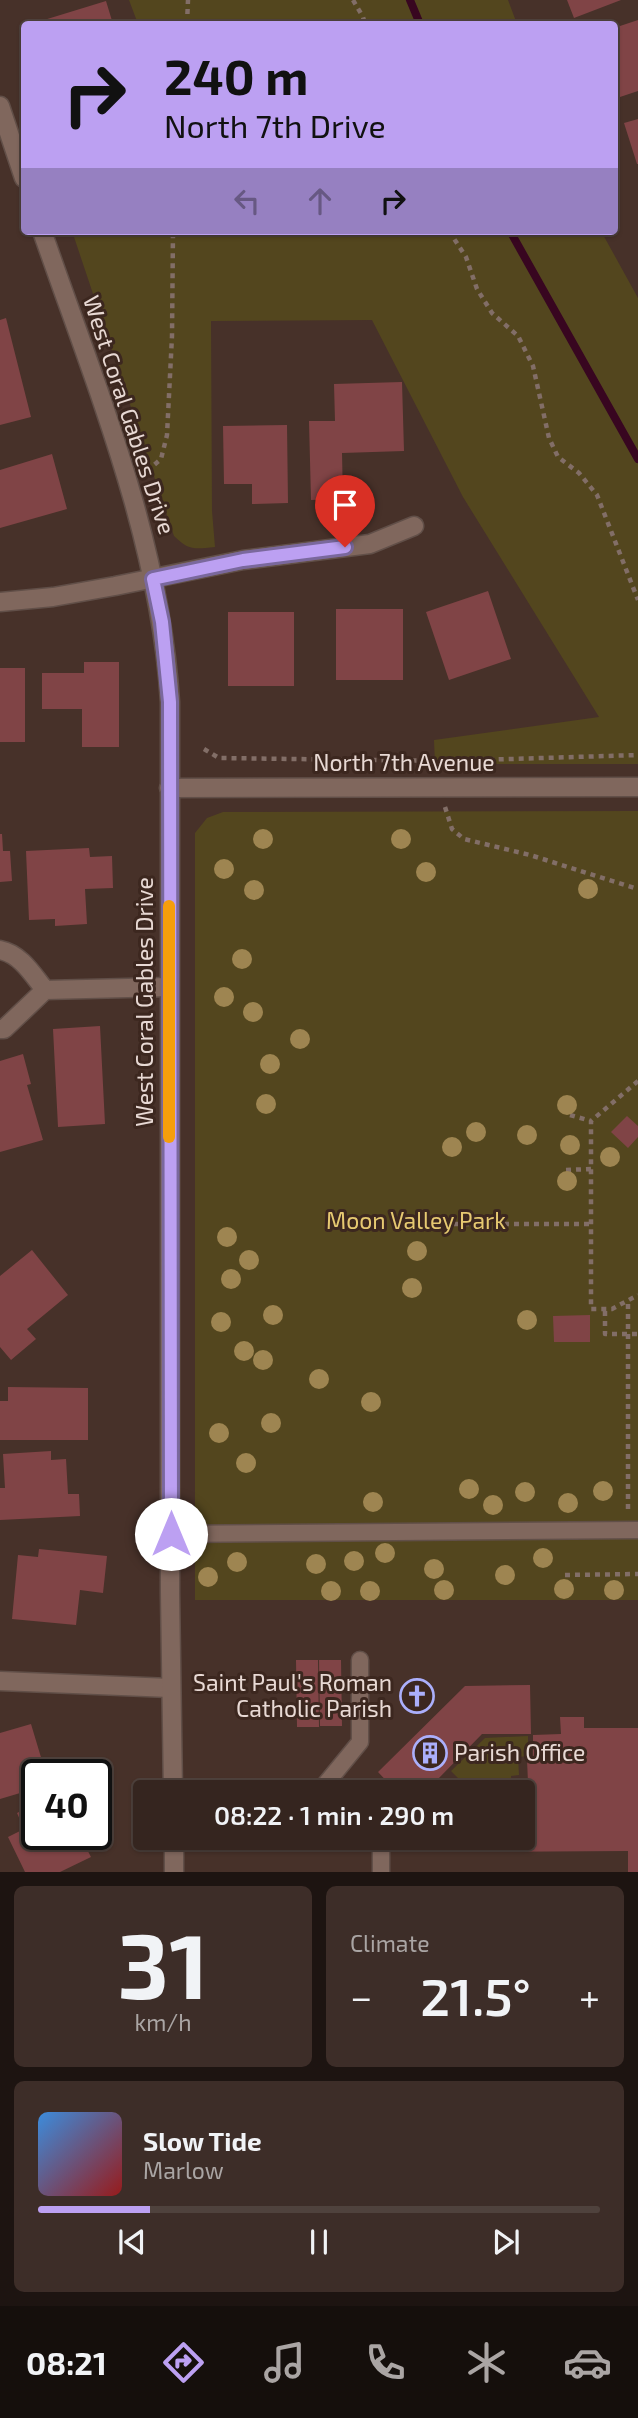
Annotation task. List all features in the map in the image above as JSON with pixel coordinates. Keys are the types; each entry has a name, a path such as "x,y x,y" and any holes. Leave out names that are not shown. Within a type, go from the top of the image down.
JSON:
{"street":[{"path":"0,106 21,169"},
{"name":"West Coral Gables Drive","path":"43,235 136,506 153,579 168,664 170,1688 173,1780"},
{"path":"0,602 53,597 243,560 370,544 414,526"},
{"name":"North 7th Avenue","path":"169,788 638,787"},
{"path":"0,950 10,952 20,959 46,990"},
{"path":"0,1029 46,990 169,987"},
{"path":"0,1681 170,1688"},
{"path":"174,1850 174,1872"}],"lane":[{"path":"171,1534 638,1530"},
{"path":"334,1780 360,1742 360,1660"},
{"path":"381,1850 381,1872"}],"path":[{"path":"187,21 188,0"},
{"path":"353,0 364,21"},
{"path":"129,485 161,459 167,435 173,235"},
{"path":"452,235 466,257 477,289 492,313 518,336 533,366 549,438 558,457 579,473 597,495 638,600"},
{"path":"204,749 219,758 446,761"},
{"path":"638,1081 591,1121 591,1309 612,1309 638,1295"},
{"path":"570,1115 591,1121"},
{"path":"566,1170 591,1169"},
{"path":"444,1224 591,1224"},
{"path":"628,1300 628,1513"},
{"path":"605,1311 605,1335 638,1334"},
{"path":"565,1574 638,1574"}],"green space":[{"path":"129,0 508,0 516,21 137,21"},
{"path":"73,235 603,235 638,298 638,764 435,764 434,740 599,717 463,497 372,320 211,321 212,511 215,547 193,548 174,536"},
{"name":"Moon Valley Park","path":"638,811 638,1600 195,1600 195,833 207,818 223,812"},
{"path":"528,1736 528,1756 518,1757 519,1775 511,1776 511,1780 460,1780 451,1771 485,1738"}],"building":[{"path":"567,0 621,0 574,18"},
{"path":"106,1 112,21 44,21"},
{"path":"638,20 638,91 618,98 618,27"},
{"path":"638,119 638,164 637,164 624,123"},
{"path":"6,318 31,417 0,425 0,320"},
{"path":"402,382 404,451 342,453 343,499 311,500 309,421 335,421 334,384"},
{"path":"287,425 288,503 252,504 252,484 224,484 223,426"},
{"path":"52,454 67,509 0,528 0,470"},
{"path":"488,591 511,659 449,680 426,612"},
{"path":"336,609 403,609 403,680 336,680"},
{"path":"228,612 294,612 294,686 228,686"},
{"path":"84,662 119,662 119,747 82,747 82,709 42,709 42,673 84,673"},
{"path":"0,668 25,668 25,742 0,742"},
{"path":"0,834 3,851 10,851 12,881 0,882"},
{"path":"89,848 90,857 112,856 113,888 85,889 87,924 55,926 55,919 29,920 26,851"},
{"path":"100,1026 105,1124 58,1127 53,1029"},
{"path":"23,1054 31,1084 27,1085 43,1140 0,1152 0,1061"},
{"path":"627,1116 638,1126 638,1137 628,1148 611,1132"},
{"path":"32,1250 68,1295 27,1329 36,1339 11,1360 0,1347 0,1276"},
{"path":"590,1315 590,1342 554,1342 553,1316"},
{"path":"8,1387 88,1388 88,1440 0,1440 0,1401 8,1401"},
{"path":"51,1451 51,1460 66,1459 68,1494 79,1494 80,1516 0,1520 0,1488 5,1488 3,1454"},
{"path":"39,1549 107,1556 103,1593 80,1590 76,1625 12,1619 18,1555 38,1557"},
{"path":"296,1660 318,1660 319,1727 297,1727"},
{"path":"319,1660 341,1660 342,1726 320,1726"},
{"name":"Parish Office","path":"530,1685 531,1734 482,1734 439,1780 386,1780 378,1772 465,1686"},
{"path":"560,1717 584,1717 584,1728 638,1728 638,1872 628,1872 628,1851 454,1850 535,1850 535,1780 528,1780 527,1760 533,1758 533,1735 561,1734"},
{"path":"31,1724 42,1759 21,1759 21,1793 0,1799 0,1733"},
{"path":"21,1830 21,1850 87,1850 91,1857 60,1872 25,1872 8,1837"}],"waterway":[{"path":"410,0 419,21"},
{"path":"512,235 638,459"}],"slow traffic":[{"path":"169,906 169,1137"}],"place":[{"name":"Saint Paul's Roman Catholic Parish","path":"417,1696"},
{"name":"Parish Office","path":"430,1753"}],"route":[{"path":"171,1534 170,702 168,664 153,579 243,560 345,547"}]}
